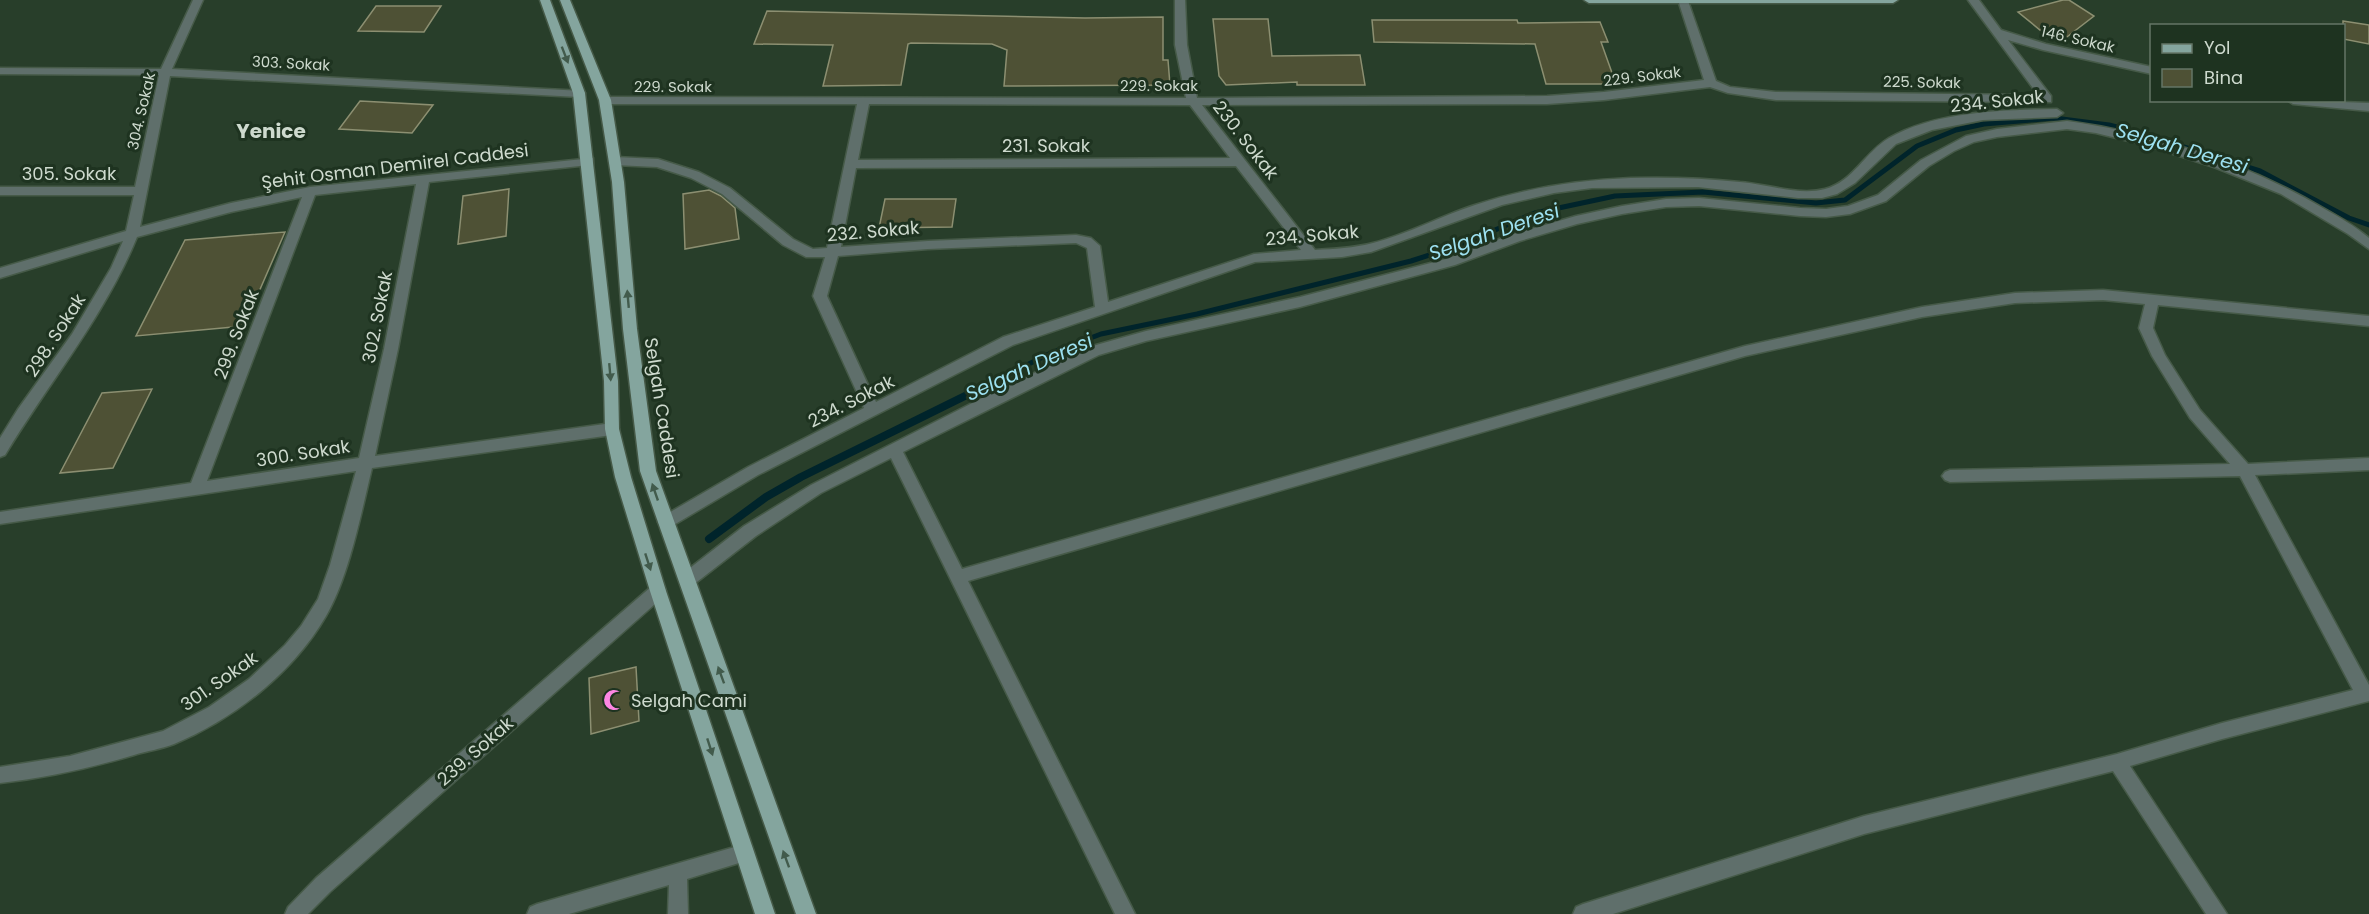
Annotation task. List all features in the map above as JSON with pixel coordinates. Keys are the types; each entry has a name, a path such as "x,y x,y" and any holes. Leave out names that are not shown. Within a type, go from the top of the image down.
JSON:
{"main road":[{"path":"545,0 579,93 589,161 611,381 612,429 623,477 658,591 765,914"},
{"name":"Selgah Caddesi","path":"565,0 605,100 615,161 641,426 648,471 806,914"},
{"path":"1589,0 1893,0"}],"street":[{"name":"304. Sokak","path":"132,234 165,72 198,0"},
{"name":"230. Sokak","path":"1180,0 1181,45 1192,100 1311,254"},
{"path":"1973,0 2067,125"},
{"path":"1683,1 1711,83"},
{"name":"146. Sokak","path":"1999,33 2043,47 2150,71"},
{"name":"303. Sokak","path":"0,71 165,72 579,93"},
{"name":"229. Sokak","path":"605,100 1192,100 1353,103 1547,100 1604,96 1711,83"},
{"name":"225. Sokak","path":"1711,83 1728,90 1776,96 2047,99"},
{"path":"864,101 833,252 820,296 872,410"},
{"path":"2315,102 2369,107"},
{"name":"234. Sokak","path":"666,522 753,471 1008,341 1039,328 1102,311 1254,258 1284,254 1342,254 1372,248 1492,203 1533,192 1592,184 1632,182 1697,184 1759,188 1802,195 1824,194 1843,188 1891,142 1925,128 1975,117 2015,113 2057,113"},
{"path":"687,580 750,531 816,489 1094,351 1146,336 1300,302 1450,262 1515,238 1576,220 1622,210 1666,203 1699,202 1826,213 1867,206 1882,198 1925,163 1970,139 2030,128 2067,125 2120,134 2243,173 2285,191 2353,231 2369,245"},
{"name":"Şehit Osman Demirel Caddesi","path":"0,273 218,210 310,191 589,161"},
{"name":"232. Sokak","path":"615,161 658,163 695,175 726,191 801,251 811,254 928,245 1076,239 1086,241 1093,246 1102,311"},
{"name":"231. Sokak","path":"851,164 1241,162"},
{"name":"302. Sokak","path":"367,463 423,179"},
{"name":"305. Sokak","path":"0,191 139,191"},
{"name":"299. Sokak","path":"196,489 310,191"},
{"path":"2353,231 2369,233"},
{"name":"298. Sokak","path":"0,451 23,413 77,338 118,268 132,234"},
{"path":"957,577 1745,351 1922,312 2015,298 2103,295 2369,321"},
{"path":"1583,914 1603,911 1864,825 2117,762 2366,693 2244,470 2195,414 2159,356 2146,328 2152,301"},
{"name":"300. Sokak","path":"0,518 612,429"},
{"path":"894,450 1125,914"},
{"name":"301. Sokak","path":"1,777 117,753 171,736 218,710 259,681 294,648 320,611 333,580 367,463"},
{"path":"1950,476 2244,470 2369,464"},
{"name":"239. Sokak","path":"295,914 322,885 658,591"},
{"path":"2117,762 2217,914"},
{"path":"537,914 745,853"},
{"path":"678,873 678,914"}],"building":[{"path":"2069,0 2094,16 2063,40 2040,30 2018,12"},
{"path":"376,6 441,6 424,32 358,31"},
{"path":"767,11 1085,18 1163,17 1163,60 1168,60 1170,85 1004,86 1007,50 992,44 911,43 908,44 901,85 823,86 833,45 754,44"},
{"path":"1213,19 1268,19 1272,56 1360,55 1365,85 1297,85 1297,82 1226,85 1219,76"},
{"path":"1372,20 1600,22 1608,42 1601,42 1616,84 1546,84 1535,44 1374,42"},
{"path":"2343,21 2369,25 2369,44 2345,39 2345,24"},
{"path":"360,101 433,105 412,133 339,129"},
{"path":"509,189 506,236 458,244 463,196"},
{"path":"709,190 721,196 735,208 739,239 685,249 683,194"},
{"path":"885,199 956,199 952,227 879,228"},
{"path":"285,232 244,326 136,336 185,240"},
{"path":"152,389 113,468 60,473 102,393"},
{"name":"Selgah Cami","path":"636,667 639,721 591,734 589,678"}],"waterway":[{"name":"Selgah Deresi","path":"972,392 1051,353 1101,334 1197,314 1411,261 1460,245 1535,213 1615,196 1703,192 1816,203 1845,200 1917,146 1956,130 1984,124 2054,118 2109,125 2136,132 2260,171 2349,218 2369,225"},
{"name":"Selgah Deresi","path":"709,539 766,497 801,477 975,391"}],"place":[{"name":"Selgah Cami","path":"614,700"}],"district":[{"name":"Yenice","path":"271,131"}]}
